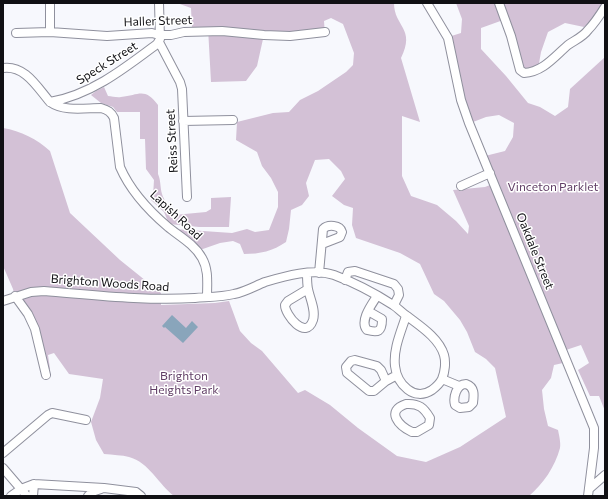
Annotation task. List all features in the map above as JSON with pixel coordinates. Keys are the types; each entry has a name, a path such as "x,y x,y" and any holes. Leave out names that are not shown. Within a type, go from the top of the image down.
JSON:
{"street":[{"path":"50,3 50,32"},
{"path":"159,3 159,38"},
{"name":"Oakdale Street","path":"427,3 448,38 461,100 594,428 594,448 588,492"},
{"path":"499,3 511,36 520,70 524,73 538,70 570,44 580,38 588,30 605,7"},
{"name":"Haller Street","path":"16,33 50,32 107,36 152,33 159,38 184,32 222,31 264,36 290,36 325,32"},
{"name":"Reiss Street","path":"159,38 181,85 186,197"},
{"name":"Speck Street","path":"50,102 81,94 122,70 159,38"},
{"path":"3,68 15,68 25,73 50,102"},
{"name":"Lapish Road","path":"50,102 60,108 101,108 112,113 122,173 135,193 153,213 192,246 202,257 207,271 208,297"},
{"path":"183,121 233,120"},
{"path":"461,186 490,173"},
{"path":"319,273 322,244"},
{"path":"345,280 348,272 356,271 394,284 398,289 399,295 394,306"},
{"path":"307,273 308,290 312,299 313,317 311,324 303,328 298,327 286,312 285,305 288,301 308,290"},
{"name":"Brighton Woods Road","path":"3,301 31,292 44,291 129,298 168,299 208,297 235,294 266,282 297,274 319,273 332,275 345,280 394,306 428,334 440,346 445,356 445,366 442,379"},
{"path":"15,296 28,314 35,328 46,375"},
{"path":"368,311 376,296"},
{"path":"406,316 396,345 395,365 397,375 402,384 409,391 420,394 428,392 442,379 459,386"},
{"path":"386,381 380,368 371,364 353,360 346,368 347,373 370,391 376,390 386,381 397,375"},
{"path":"419,405 420,394"},
{"path":"3,453 52,413 86,420"},
{"path":"3,468 27,496"},
{"path":"588,492 605,475"},
{"path":"33,496 34,484"},
{"path":"11,496 21,489 34,484 104,488 136,492 141,496"},
{"path":"88,496 92,492 104,488"}],"green space":[{"name":"Brighton Heights Park","path":"177,3 394,3 397,18 403,28 406,40 401,58 420,122 402,116 402,176 411,196 437,205 456,221 468,234 469,226 453,190 485,187 490,185 563,363 554,365 551,378 542,390 548,426 558,430 560,448 548,475 529,496 174,496 148,469 136,460 129,457 104,454 96,440 91,422 100,398 103,379 69,374 54,353 48,355 50,369 41,371 35,332 16,302 13,289 3,266 3,128 28,136 50,151 70,213 120,260 161,293 161,305 229,301 240,331 251,343 262,351 298,393 305,390 330,405 358,428 397,456 426,462 460,447 506,417 495,368 486,359 475,352 467,332 460,320 444,301 434,294 420,264 400,253 356,238 352,225 353,208 344,205 332,196 345,179 341,171 329,159 315,160 306,183 309,196 302,205 291,210 286,242 276,248 261,253 244,254 240,244 233,241 220,243 200,250 174,229 232,233 247,229 255,232 269,230 278,207 278,192 271,178 262,166 257,152 236,140 237,122 273,113 289,112 300,100 318,91 346,72 353,65 354,53 343,24 331,18 324,21 325,35 293,40 263,39 257,66 246,81 211,82 208,28 192,29 191,8"},
{"name":"Vinceton Parklet","path":"456,3 602,3 593,19 584,27 565,23 548,32 541,52 538,69 525,72 506,19 481,28 481,49 528,103 540,107 555,116 568,107 570,89 605,57 605,411 599,396 590,396 578,370 589,363 581,345 566,350 485,156 505,151 513,137 514,123 499,115 486,117 468,124 445,38 461,33 462,19"},
{"path":"104,87 108,96 119,97 145,94 153,99 158,105 158,174 161,191 174,215 206,212 211,209 211,198 231,197 229,227 199,227 169,224 164,212 151,200 153,196 154,180 146,169 145,139 140,139 140,112 117,112 113,107 101,103 91,95"}],"water":[{"path":"172,315 186,328 192,321 198,327 183,343 162,326"}]}
